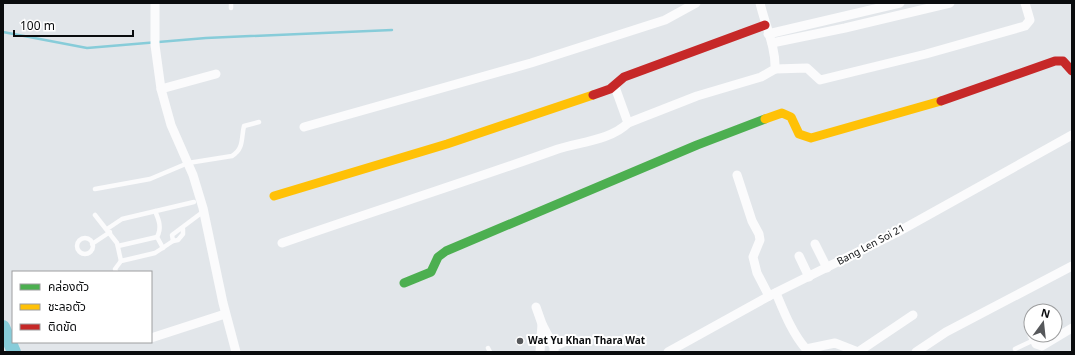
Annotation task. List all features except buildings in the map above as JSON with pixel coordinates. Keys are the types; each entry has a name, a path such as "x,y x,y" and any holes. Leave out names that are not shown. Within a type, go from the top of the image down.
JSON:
{"street":[{"path":"155,3 155,45 161,89 171,125 193,175 204,211 225,314 236,352"},
{"path":"304,127 531,63 665,20 696,3"},
{"path":"760,3 772,44 776,69"},
{"path":"768,34 900,3 903,15"},
{"path":"772,44 950,3"},
{"path":"282,243 415,199 558,149 613,133 628,123 697,96 761,77 776,69 807,68 820,80 933,52 1025,26 1030,20 1025,3"},
{"path":"842,16 845,28"},
{"path":"274,196 447,144 615,87 624,76 765,24"},
{"path":"404,283 431,272 438,257 446,251 578,197 709,140 782,114 791,117 799,134 811,138 890,117 980,90 1055,60 1063,61 1072,70"},
{"path":"161,89 216,74"},
{"path":"615,87 628,123"},
{"name":"Bang Len Soi 21","path":"668,352 772,295 827,268 973,191 1072,135"},
{"path":"737,175 752,221 759,234 760,240 753,257 754,264 799,342 806,349 835,343 858,352 913,315"},
{"path":"815,244 827,268"},
{"path":"799,256 809,277"},
{"path":"916,352 946,332 1072,266"},
{"path":"536,307 554,351"},
{"path":"152,338 225,314"},
{"path":"540,352 542,324"},
{"path":"1063,334 1072,328"},
{"path":"1037,343 1039,346 1049,343"}],"lane":[{"path":"95,189 150,179 188,163 232,156 238,153 241,146 244,126 259,122"},
{"path":"92,244 122,219 194,202"},
{"path":"118,246 157,237 160,232 160,224 155,211"},
{"path":"121,261 155,253 173,241 178,240 183,234 183,229 204,211"},
{"path":"95,215 118,246 121,261 116,271"},
{"path":"157,237 163,248"},
{"path":"1015,349 1023,341"},
{"path":"554,351 565,344"}],"waterway":[{"path":"3,32 87,48 206,38 392,30"},
{"path":"3,327 14,352"}],"traffic: fast":[{"path":"404,283 431,272 438,257 446,251 697,145 765,119"}],"traffic: slow":[{"path":"274,196 447,144 593,95"},
{"path":"765,119 782,113 791,117 799,134 811,138 941,101"}],"traffic: jam":[{"path":"593,95 610,89 624,77 765,25"},
{"path":"941,101 1055,61 1063,61 1072,71"}],"place":[{"name":"Wat Yu Khan Thara Wat","path":"520,341"}]}
